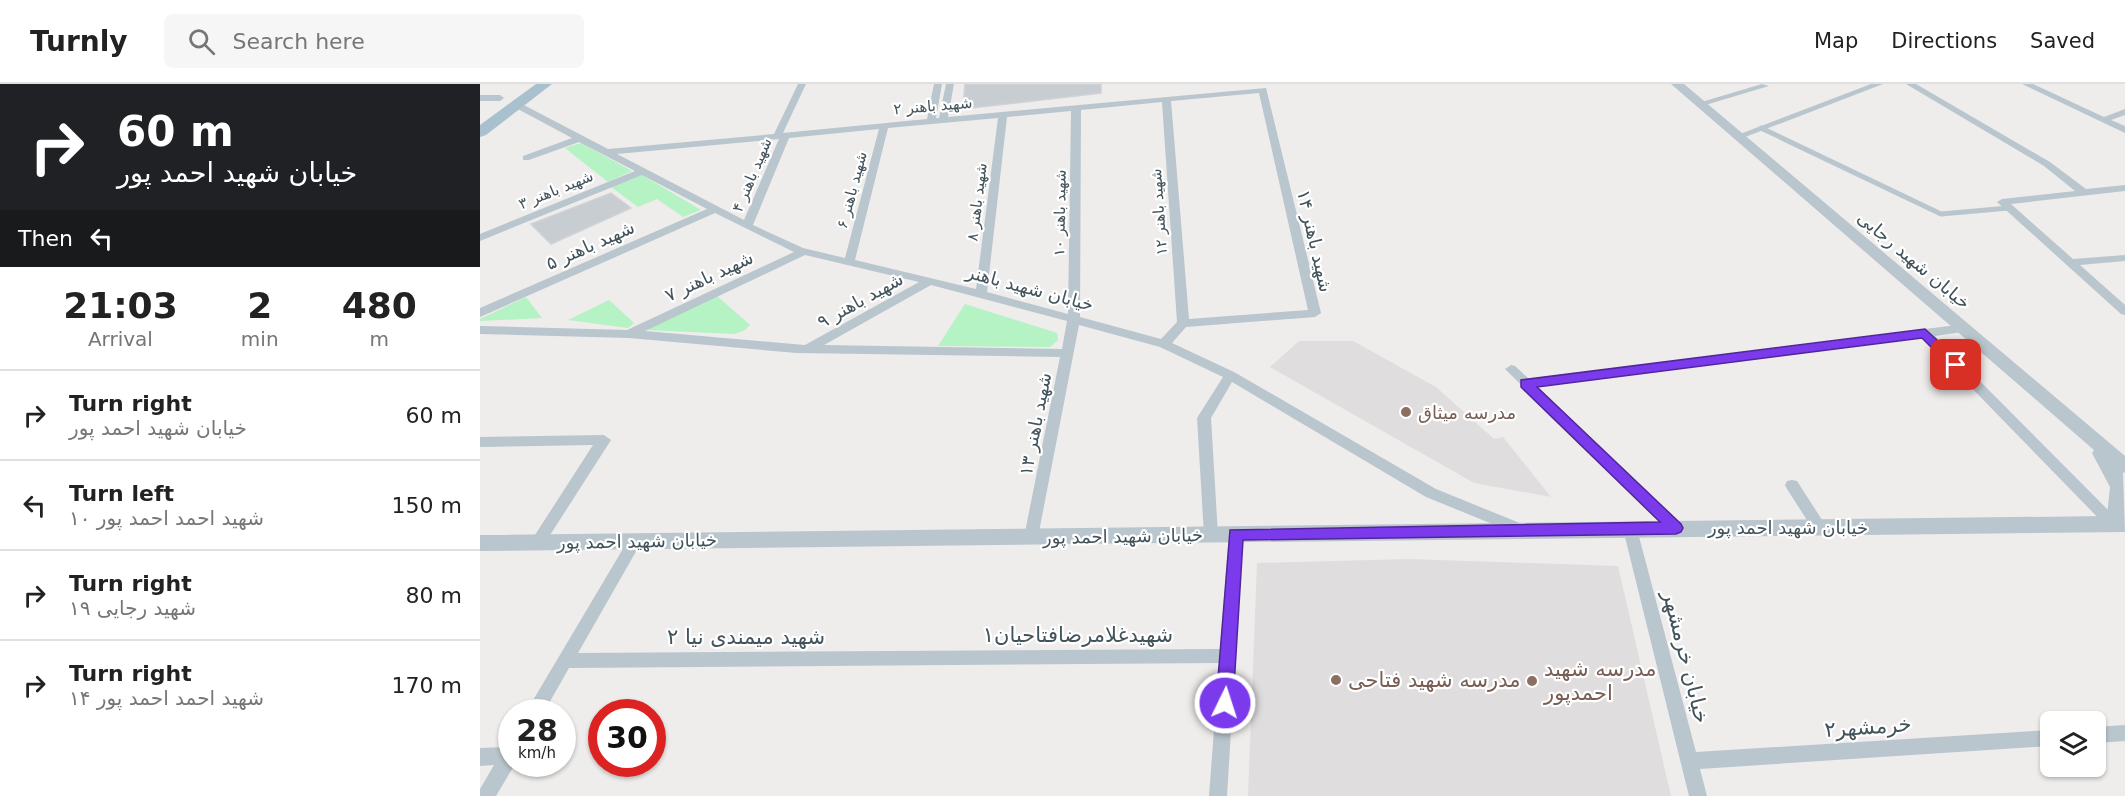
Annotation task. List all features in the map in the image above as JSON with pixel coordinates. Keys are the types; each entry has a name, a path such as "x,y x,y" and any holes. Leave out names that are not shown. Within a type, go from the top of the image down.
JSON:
{"main road":[{"path":"480,113 520,84"},
{"path":"480,132 545,84"}],"street":[{"name":"شهید باهنر ۴","path":"747,226 802,84"},
{"path":"931,122 938,84"},
{"path":"950,84 944,119 1176,92"},
{"name":"خیابان شهید رجایی","path":"1677,84 2125,466"},
{"path":"1737,137 1879,84"},
{"path":"1910,84 2048,165 2084,193"},
{"path":"2026,84 2125,130"},
{"path":"1702,103 1765,86"},
{"name":"شهید باهنر ۲","path":"606,152 1263,90"},
{"name":"شهید باهنر ۱۴","path":"1183,323 1315,313 1263,90"},
{"path":"480,98 500,98"},
{"name":"شهید باهنر ۱۲","path":"1166,99 1183,323"},
{"name":"خیابان شهید باهنر","path":"517,105 747,226 804,251 1074,318 1164,344 1230,375 1431,493 1524,531"},
{"name":"شهید باهنر ۱۰","path":"1074,318 1076,108"},
{"path":"2103,120 2125,112"},
{"name":"شهید باهنر ۸","path":"981,294 1003,115"},
{"name":"شهید باهنر ۶","path":"849,262 884,126"},
{"path":"526,158 580,138"},
{"name":"شهید باهنر ۳","path":"480,237 643,171"},
{"path":"2005,205 2125,188"},
{"path":"2005,205 2070,263 2120,302 2125,311"},
{"name":"شهید باهنر ۵","path":"480,314 715,209"},
{"name":"شهید باهنر ۷","path":"629,333 804,251"},
{"path":"2070,263 2125,258"},
{"name":"شهید باهنر ۹","path":"808,350 930,281"},
{"name":"شهید باهنر ۱۳","path":"1031,537 1074,318"},
{"path":"1164,344 1183,323"},
{"path":"1526,384 1965,328"},
{"path":"480,330 629,333 808,350 1067,353"},
{"path":"1925,333 2119,525"},
{"path":"1511,369 1676,528"},
{"path":"1211,535 1204,418 1230,375"},
{"path":"2092,439 2113,470 2121,488 2119,525"},
{"path":"2092,439 2125,460"},
{"path":"480,442 604,440 538,542"},
{"path":"1792,485 1819,527"},
{"name":"خیابان شهید احمد پور","path":"480,543 1676,528 2119,525"},
{"name":"خیابان خرمشهر","path":"1630,530 1698,796"},
{"path":"1218,796 1236,534"},
{"path":"542,699 635,541"},
{"name":"شهیدغلامرضافتاحیان۱","path":"928,658 1228,656"},
{"name":"شهید میمندی نیا ۲","path":"565,661 928,658"},
{"name":"خرمشهر۲","path":"1689,761 2040,739"},
{"path":"480,757 498,755"},
{"path":"486,796 498,775"}],"lane":[{"path":"1761,128 1941,214 2005,205"}],"shaded area":[{"name":"مدرسه میثاق","path":"1299,341 1353,341 1436,387 1494,439 1503,437 1551,497 1474,483 1270,367"},
{"path":"1408,559 1618,566 1671,796 1248,796 1257,563"}],"green space":[{"path":"581,143 632,171 608,182 565,148"},
{"path":"642,175 701,210 683,217 657,199 638,207 611,187"},
{"path":"717,296 750,325 745,330 735,334 646,330"},
{"path":"526,297 542,318 480,321 480,319"},
{"path":"609,300 634,323 628,328 568,320"},
{"path":"965,304 1057,333 1058,340 1050,347 938,346"}],"building":[{"path":"965,84 1101,84 1101,93 972,108 972,105 963,106"},
{"path":"611,193 631,208 551,244 531,224"}],"place":[{"name":"مدرسه میثاق","path":"1406,412"},
{"name":"مدرسه شهید فتاحی","path":"1336,680"},
{"name":"مدرسه شهید احمدپور","path":"1532,681"}],"route":[{"path":"1225,703 1236,534 1676,528 1526,384 1925,333 1956,365"}]}
